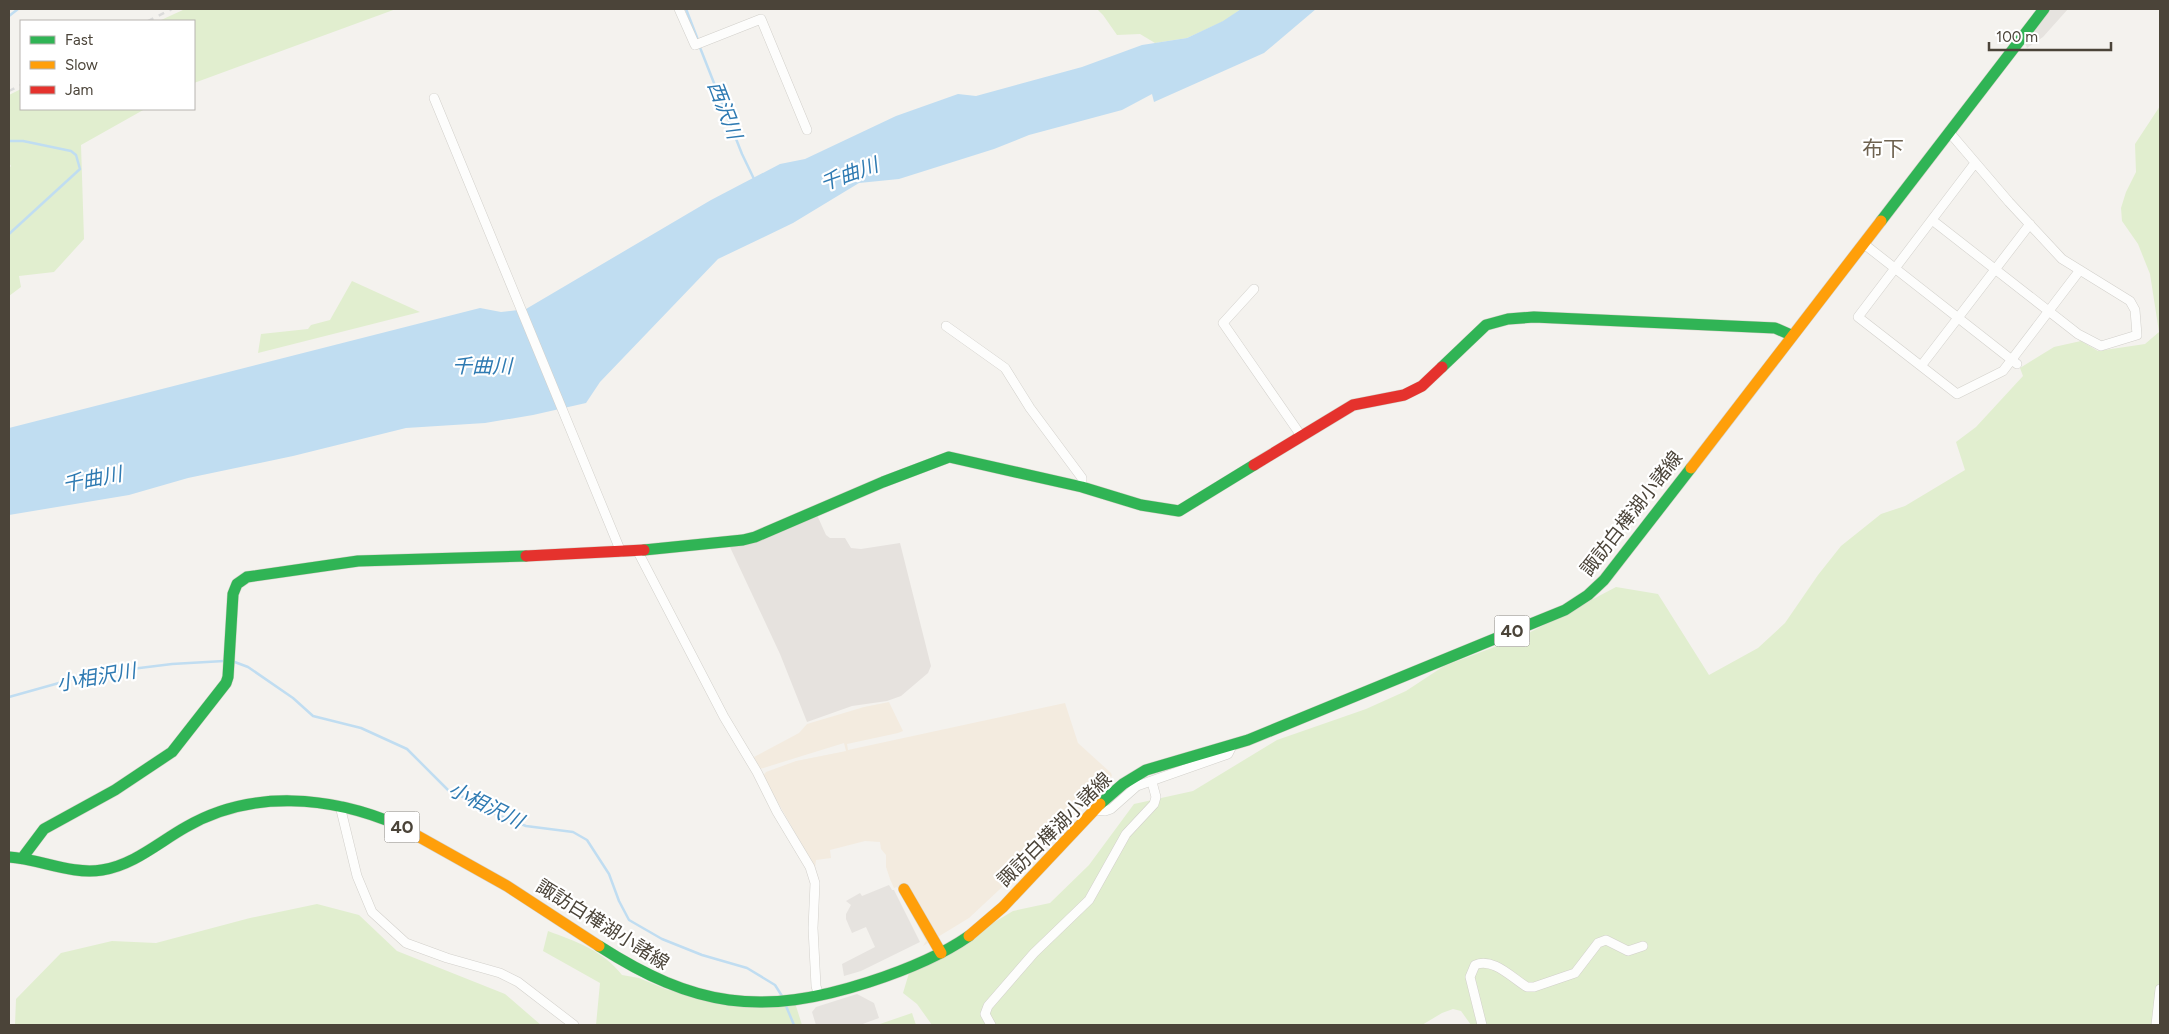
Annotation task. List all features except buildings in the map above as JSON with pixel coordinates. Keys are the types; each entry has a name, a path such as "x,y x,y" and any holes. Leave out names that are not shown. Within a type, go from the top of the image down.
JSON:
{"main road":[{"name":"諏訪白樺湖小諸線","path":"9,857 23,858 86,872 102,870 119,866 137,857 205,818 249,804 304,801 342,806 392,822 423,837 517,891 639,972 670,986 712,999 731,1003 790,1001 819,996 906,969 941,953 984,925 1095,810 1137,774 1232,746 1565,610 1588,595 1604,580 2044,9"},
{"path":"23,858 44,829 98,800 172,752 226,682 232,594 237,584 247,577 358,561 406,561 621,552 743,540 755,537 883,482 948,457 1082,487 1141,505 1168,511 1179,511 1353,406 1404,396 1422,386 1486,325 1508,319 1534,316 1590,318 1775,328 1791,336"},
{"path":"904,889 941,953"}],"street":[{"path":"679,9 695,45 761,19 807,130"},
{"path":"434,98 621,552"},
{"path":"1932,220 2078,334 2101,346 2137,335 2135,310 2130,301 2062,259 1950,133"},
{"path":"1975,163 1858,317 1957,394 2003,371 2014,361 2048,310 2080,270"},
{"path":"1921,366 2030,224"},
{"path":"1864,244 2014,361"},
{"path":"1254,289 1223,323 1302,437"},
{"path":"946,326 1005,368 1030,408 1082,478 1082,487"},
{"path":"637,550 724,716 758,772 777,812 810,867 815,883 813,911 816,986 819,996"},
{"path":"1095,810 1105,811 1112,809 1137,786 1228,754 1232,746"},
{"path":"991,1025 986,1014 988,1006 1034,953 1089,900 1126,834 1154,804 1156,797 1152,782"},
{"path":"342,806 341,810 357,876 372,912 406,943 447,958 500,973 518,982 574,1025"},
{"path":"1482,1025 1470,977 1475,965 1483,962 1492,964 1527,987 1534,987 1576,973 1598,943 1606,940 1628,950 1643,946"},
{"path":"2156,1025 2160,989"}],"shaded area":[{"path":"2050,9 2068,9 2043,37 2027,48 2025,43"},
{"path":"817,515 826,535 830,538 845,538 851,548 861,549 900,543 931,666 928,673 901,696 887,701 852,706 807,722 780,654 729,545"},
{"path":"889,702 903,731 847,744 848,750 1065,703 1078,743 1112,776 1014,876 969,918 923,946 926,941 897,887 894,888 890,879 886,867 886,855 881,849 880,842 865,841 830,850 831,858 816,860 815,868 763,776 766,772 796,761 846,751 844,743 760,769 754,757 799,733 807,724 864,707"},
{"path":"889,885 894,890 920,942 861,971 844,976 842,964 875,947 866,927 852,933 846,919 846,914 851,905 846,901 860,893 862,896"},
{"path":"857,994 874,1003 879,1018 860,1025 816,1025 812,1012 816,1007"}],"green space":[{"path":"185,9 396,9 195,83 195,20 161,20"},
{"path":"1097,9 1241,9 1226,20 1187,38 1155,43 1140,34 1117,35"},
{"path":"20,90 20,110 143,110 81,145 84,239 54,272 19,276 21,287 9,296 9,168 11,166 9,163 9,95"},
{"path":"2160,106 2160,1025 1471,1025 1461,1011 1453,1009 1422,1025 932,1025 917,1004 903,993 909,973 1013,911 1050,903 1089,865 1134,804 1193,791 1277,740 1366,709 1406,691 1444,666 1521,637 1616,587 1658,594 1709,675 1758,648 1785,623 1818,575 1841,546 1881,514 1905,506 1965,470 1956,442 1976,427 2023,376 2020,368 2054,347 2081,341 2098,351 2145,344 2159,332 2150,274 2138,244 2122,221 2121,208 2126,192 2136,172 2135,144"},
{"path":"352,281 420,312 258,353 261,334 308,329 311,325 330,320"},
{"path":"317,904 359,915 397,951 505,994 541,1025 15,1025 16,999 61,953 112,941 156,943 250,918"},
{"path":"548,931 579,943 598,953 607,959 622,975 639,978 668,990 796,1006 802,1025 596,1025 600,983 543,951"},
{"path":"912,1013 916,1025 877,1025"}],"water":[{"name":"千曲川","path":"1241,9 1316,9 1264,53 1154,102 1152,94 1122,110 1029,135 994,149 899,179 859,183 793,223 718,259 600,382 586,403 485,423 406,428 293,456 188,478 129,495 9,515 9,428 480,308 501,312 526,309 711,200 780,164 805,159 896,116 958,94 976,96 1082,67 1142,45 1187,38 1223,21"}],"waterway":[{"path":"9,16 18,9"},
{"name":"西沢川","path":"686,9 698,40"},
{"name":"西沢川","path":"699,45 742,154 754,179"},
{"path":"9,141 23,141 71,151 76,155 80,169 9,234"},
{"name":"小相沢川","path":"9,697 91,674 172,664 224,661"},
{"name":"小相沢川","path":"232,661 248,667 293,698 313,716 361,728 407,749 451,793 463,797 495,814 526,826 573,832 587,840 609,874 619,901 629,920 662,939 702,955 747,968 775,985 782,996"},
{"name":"小相沢川","path":"786,1006 794,1025"}],"railway":[{"path":"150,20 172,9"},
{"path":"9,91 20,86"}],"traffic: fast":[{"path":"1881,221 2044,9"},
{"path":"1442,367 1486,325 1508,319 1534,317 1775,328 1791,335"},
{"path":"644,550 743,540 755,537 883,482 949,457 1082,487 1141,505 1179,511 1254,465"},
{"path":"1100,804 1123,784 1146,770 1248,740 1565,610 1588,595 1604,580 1691,468"},
{"path":"23,857 44,829 115,790 172,752 226,683 228,677 233,594 237,584 247,577 358,561 526,556"},
{"path":"9,857 67,869 102,870 136,858 186,827 211,815 237,807 264,802 319,803 372,815 398,825"},
{"path":"599,946 633,966 666,982 698,993 729,1000 761,1002 795,1000 869,982 920,963 969,936"}],"traffic: slow":[{"path":"1691,468 1881,221"},
{"path":"969,936 1003,907 1100,804"},
{"path":"398,825 507,886 599,946"},
{"path":"904,889 941,953"}],"traffic: jam":[{"path":"1254,465 1353,405 1404,395 1422,386 1442,367"},
{"path":"526,556 644,550"}],"district":[{"name":"布下","path":"1883,149"}]}
